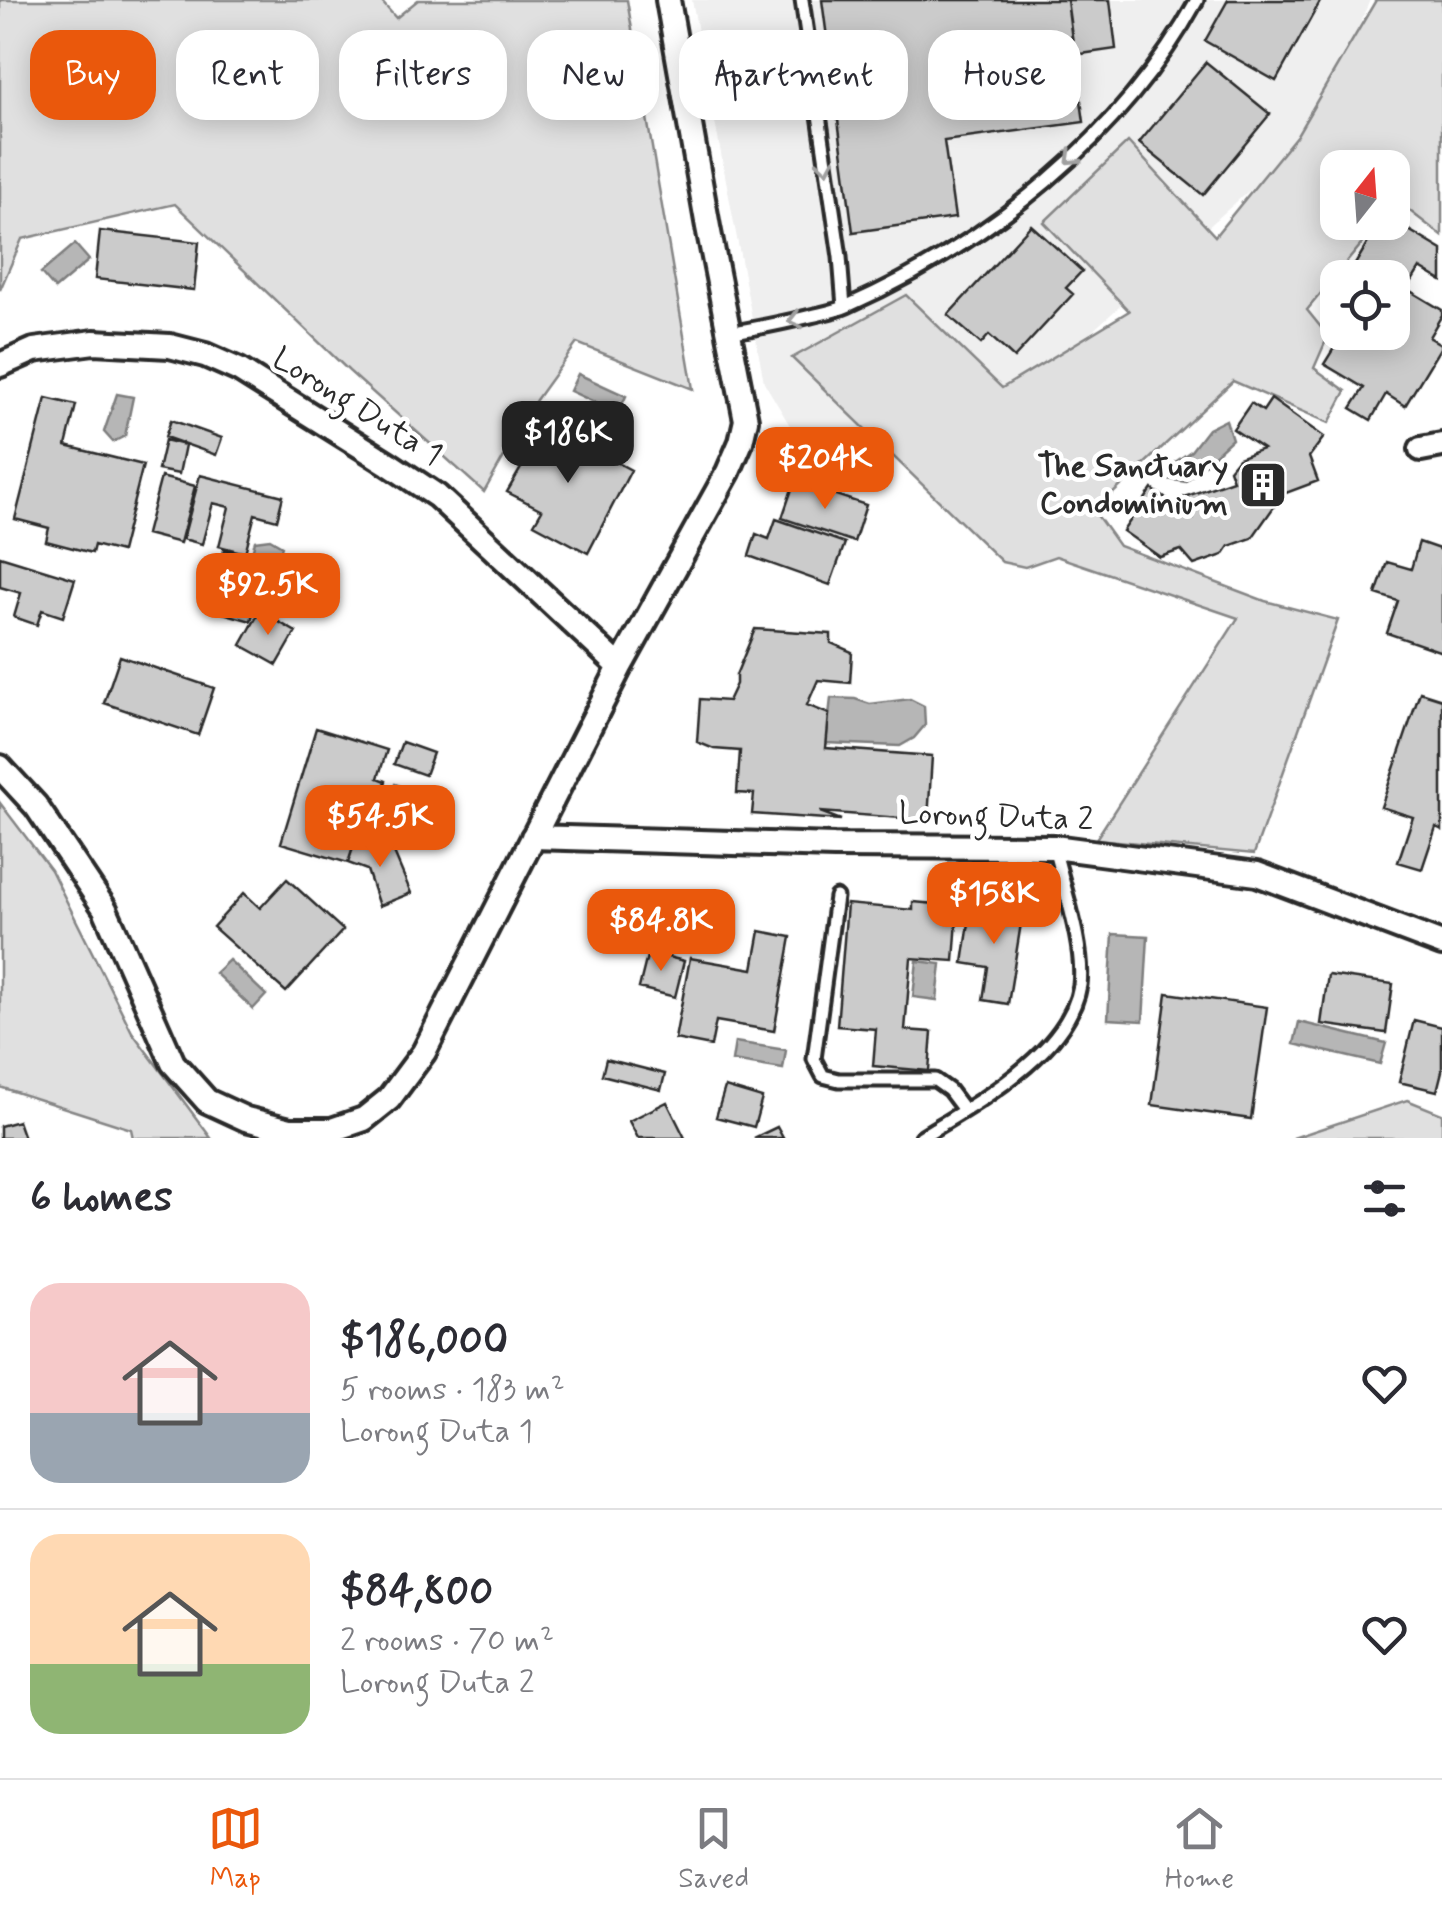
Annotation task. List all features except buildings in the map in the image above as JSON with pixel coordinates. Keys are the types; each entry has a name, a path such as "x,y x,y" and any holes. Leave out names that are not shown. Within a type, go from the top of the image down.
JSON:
{"street":[{"path":"0,766 36,806 105,909 173,1063 207,1101 246,1119 290,1130 332,1130 364,1119 389,1099 424,1052 620,667 741,442 746,420 668,0"},
{"name":"Lorong Duta 1","path":"0,365 34,350 94,342 170,346 205,355 238,370 436,496 620,667"},
{"name":"Lorong Duta 2","path":"533,837 1054,848 1257,874 1442,944"}],"lane":[{"path":"802,0 844,308"},
{"path":"729,332 768,327 844,308 941,257 992,224 1080,151 1141,86 1178,35 1197,0"},
{"path":"921,1137 1015,1078 1061,1029 1073,1007 1080,985 1079,950 1054,848"},
{"path":"836,896 814,1059 823,1076 839,1080 936,1080 964,1110"}],"shaded area":[{"path":"0,0 380,0 396,18 418,0 627,0 632,30 527,30 527,120 647,120 693,389 577,343 536,400 484,492 349,371 175,204 22,239 0,290"},
{"path":"692,0 1370,0 1313,133 982,430 798,439 764,382 715,120 908,120 908,30 698,30"},
{"path":"1376,0 1442,0 1442,236 1410,211 1410,150 1320,150 1320,240 1365,240 1348,260 1320,260 1320,294 1307,310 1320,326 1322,350 1314,368 1346,391 1329,423 1233,381 1094,511 1119,546 1265,601 1338,620 1254,854 1096,839 1238,618 1056,556 1025,567 1002,562 792,358 906,295 1002,388 1129,311 1044,222 1128,142 1215,236 1297,135"},
{"path":"75,244 89,260 55,289 41,273"},
{"path":"578,374 626,396 618,413 570,391"},
{"path":"117,394 133,397 125,436 113,442 104,432"},
{"path":"1226,420 1232,439 1185,482 1167,479 1164,470 1191,451 1208,429"},
{"path":"270,539 282,546 271,583 254,580 237,570 237,563 249,564 255,541"},
{"path":"831,698 870,704 910,699 924,706 925,725 900,746 826,743"},
{"path":"395,784 431,798 434,809 424,814 387,802"},
{"path":"0,803 51,870 132,1032 211,1138 133,1138 131,1129 0,1087"},
{"path":"1113,934 1148,936 1143,1021 1108,1019"},
{"path":"229,960 266,995 253,1009 215,973"},
{"path":"917,961 941,964 937,1000 913,997"},
{"path":"1299,1022 1386,1043 1380,1064 1294,1044"},
{"path":"735,1042 786,1050 783,1069 732,1061"},
{"path":"1407,1100 1442,1114 1442,1138 1293,1138"}],"place":[{"name":"The Sanctuary Condominium","path":"1263,485"}]}
